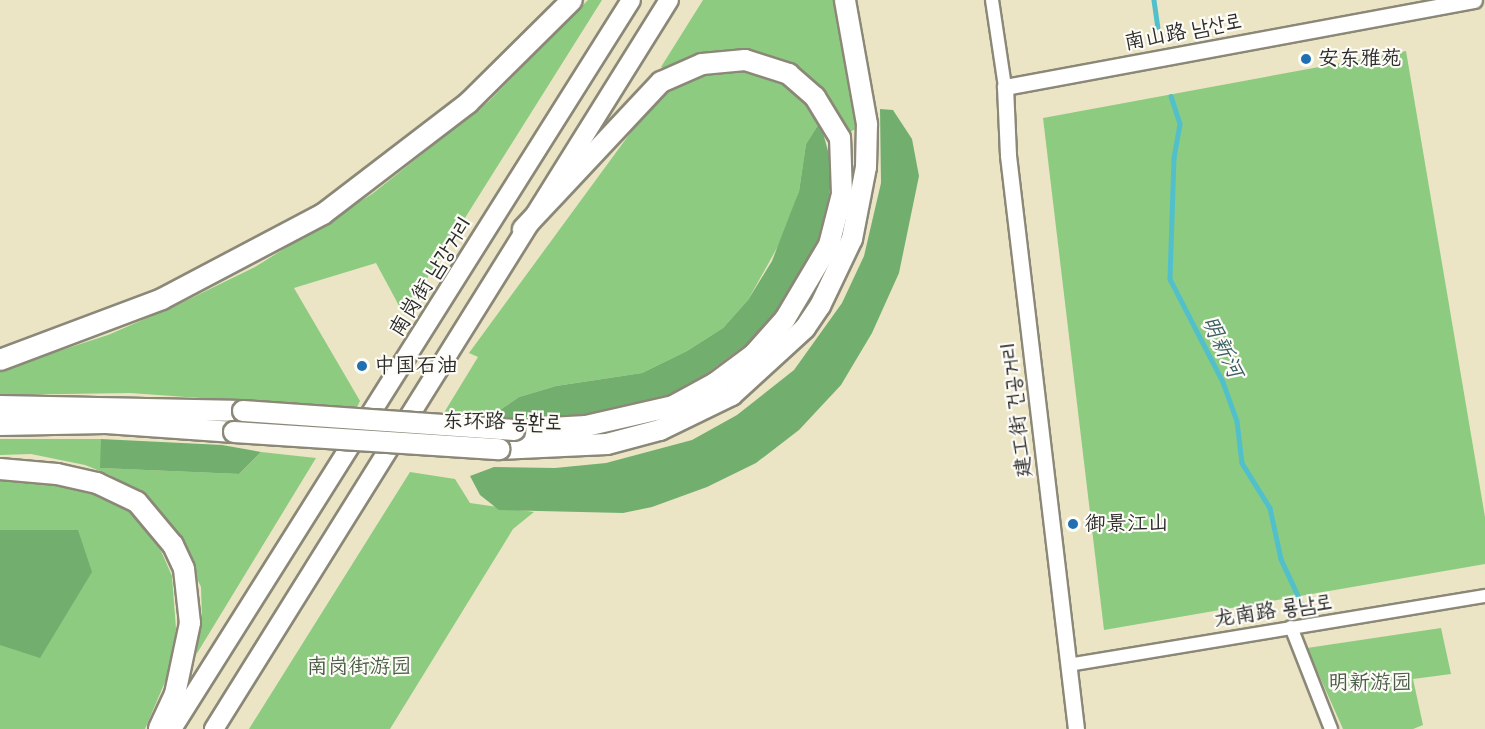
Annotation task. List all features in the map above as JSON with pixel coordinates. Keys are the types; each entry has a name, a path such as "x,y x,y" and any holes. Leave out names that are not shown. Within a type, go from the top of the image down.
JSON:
{"highway":[{"path":"0,360 162,298 251,255 323,214 468,103 572,0"},
{"name":"东环路 동환로","path":"0,425 106,423 499,449 607,444 660,430 700,414 732,395 806,328 852,239 866,167 863,89 845,0"},
{"path":"0,406 243,411 514,430 586,426 673,406 715,383 754,354 785,319 829,245 842,194 840,138 815,97 789,74 745,60 702,64 661,81 523,230"},
{"path":"0,470 57,474 97,483 137,502 173,545 184,569 190,623 175,694 159,729"}],"main road":[{"name":"南岗街 남강거리","path":"172,729 631,0"},
{"path":"214,729 523,230 669,0"}],"street":[{"path":"992,0 1005,87"},
{"name":"南山路 남산로","path":"1005,87 1474,0"},
{"name":"建工街 건공거리","path":"1005,87 1008,155 1076,729"},
{"name":"龙南路 룡남로","path":"1068,666 1485,596"},
{"path":"1291,627 1330,729"}],"green space":[{"path":"588,0 602,0 404,315 376,263 294,288 360,401 356,409 130,393 0,395 0,370 108,335 177,305 255,267 372,194 489,101"},
{"path":"703,0 837,0 859,128 849,132 826,93 801,72 708,54 668,70 661,67"},
{"path":"1406,51 1485,517 1485,564 1104,630 1043,118"},
{"path":"746,69 771,75 794,88 810,103 820,122 806,144 799,191 782,239 748,300 723,328 687,351 642,373 556,386 519,397 500,410 497,419 442,416 478,357 469,353 653,102 695,76"},
{"path":"880,109 893,110 912,139 919,176 899,273 872,333 841,385 799,430 756,463 707,487 652,507 623,513 499,510 480,495 470,476 494,467 555,468 606,463 692,440 737,415 794,370 842,303 864,256 881,183"},
{"path":"820,122 833,169 824,229 808,266 760,334 687,388 647,404 604,415 497,419 500,410 519,397 556,386 642,373 687,351 723,328 748,300 772,261 799,191 806,144"},
{"path":"0,439 101,439 101,468 239,474 261,452 316,458 196,655 202,619 201,587 170,522 153,503 110,475 85,465 31,454 0,455"},
{"path":"101,439 222,445 261,452 239,474 100,468"},
{"name":"南岗街游园","path":"410,472 455,479 470,503 534,512 513,529 390,729 249,729"},
{"path":"0,474 83,484 119,501 144,524 161,551 172,576 176,629 170,670 145,729 0,729 0,645 3,645 78,530 0,530"},
{"path":"0,530 78,530 92,572 40,658 0,645"},
{"name":"明新游园","path":"1441,628 1451,674 1413,679 1423,725 1413,729 1343,729 1307,648"}],"waterway":[{"name":"明新河","path":"1154,0 1158,27"},
{"name":"明新河","path":"1171,96 1180,124 1174,158 1170,279 1223,382 1237,421 1242,463 1270,508 1281,559 1301,602"}],"place":[{"name":"安东雅苑","path":"1306,59"},
{"name":"中国石油","path":"362,366"},
{"name":"御景江山","path":"1073,524"}]}
